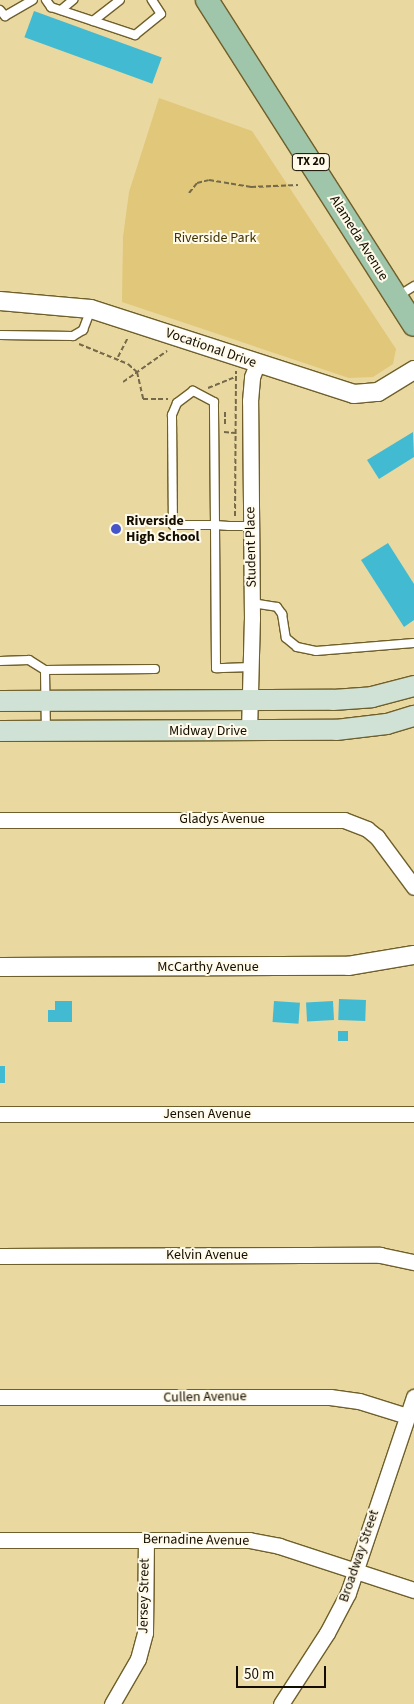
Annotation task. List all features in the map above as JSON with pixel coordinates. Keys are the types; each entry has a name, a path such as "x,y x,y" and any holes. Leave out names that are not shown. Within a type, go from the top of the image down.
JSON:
{"main road":[{"name":"Alameda Avenue","path":"207,0 405,292 414,324"},
{"path":"0,701 249,700 372,697 414,686"},
{"name":"Midway Drive","path":"0,731 356,729 414,716"}],"street":[{"name":"Vocational Drive","path":"0,301 91,309 354,394 378,392 414,370"},
{"name":"Student Place","path":"249,731 252,603 250,400 252,377 257,364"},
{"name":"Gladys Avenue","path":"0,820 344,820 367,829 376,837 414,887"},
{"name":"McCarthy Avenue","path":"0,967 348,966 414,955"},
{"name":"Jensen Avenue","path":"0,1114 414,1114"},
{"name":"Kelvin Avenue","path":"0,1256 380,1255 414,1262"},
{"name":"Cullen Avenue","path":"0,1397 330,1396 359,1400 407,1416"},
{"name":"Broadway Street","path":"281,1704 339,1614 414,1397"},
{"name":"Bernadine Avenue","path":"0,1540 227,1538 263,1542 414,1590"},
{"name":"Jersey Street","path":"112,1704 138,1659 145,1633 146,1540"}],"lane":[{"path":"0,10 5,16 33,0"},
{"path":"46,0 51,7 135,35 161,14 152,0"},
{"path":"61,10 73,0"},
{"path":"93,21 120,0"},
{"path":"0,335 74,336 83,330 91,309"},
{"path":"251,526 215,525 173,525 172,416 177,403 193,391 214,402 215,525 216,668 251,667"},
{"path":"252,603 277,606 282,614 286,638 297,647 316,651 414,643"},
{"path":"0,661 29,660 45,670 155,669"},
{"path":"45,670 46,731"}],"path":[{"path":"189,193 197,183 209,180 251,186 298,185"},
{"path":"118,358 128,337"},
{"path":"71,344 118,358 136,372 143,399 167,399 172,395"},
{"path":"123,382 167,351"},
{"path":"235,526 236,371"},
{"path":"208,388 235,377"},
{"path":"198,386 208,388 213,392"},
{"path":"223,405 226,419 224,433 235,433"}],"green space":[{"name":"Riverside Park","path":"159,98 252,131 396,349 393,364 373,377 349,378 122,302 123,237 129,192"}],"building":[{"path":"34,11 162,58 152,84 24,37"},
{"path":"413,432 414,457 379,479 367,460"},
{"path":"388,543 414,584 414,620 404,627 361,560"},
{"path":"339,999 366,1000 365,1021 338,1020"},
{"path":"55,1001 72,1001 72,1022 48,1022 48,1010 55,1010"},
{"path":"274,1001 300,1003 298,1024 273,1022"},
{"path":"333,1001 334,1020 307,1021 306,1002"},
{"path":"338,1031 348,1031 348,1041 338,1041"},
{"path":"0,1066 5,1066 5,1083 0,1083"}],"place":[{"name":"Riverside High School","path":"116,529"}]}
